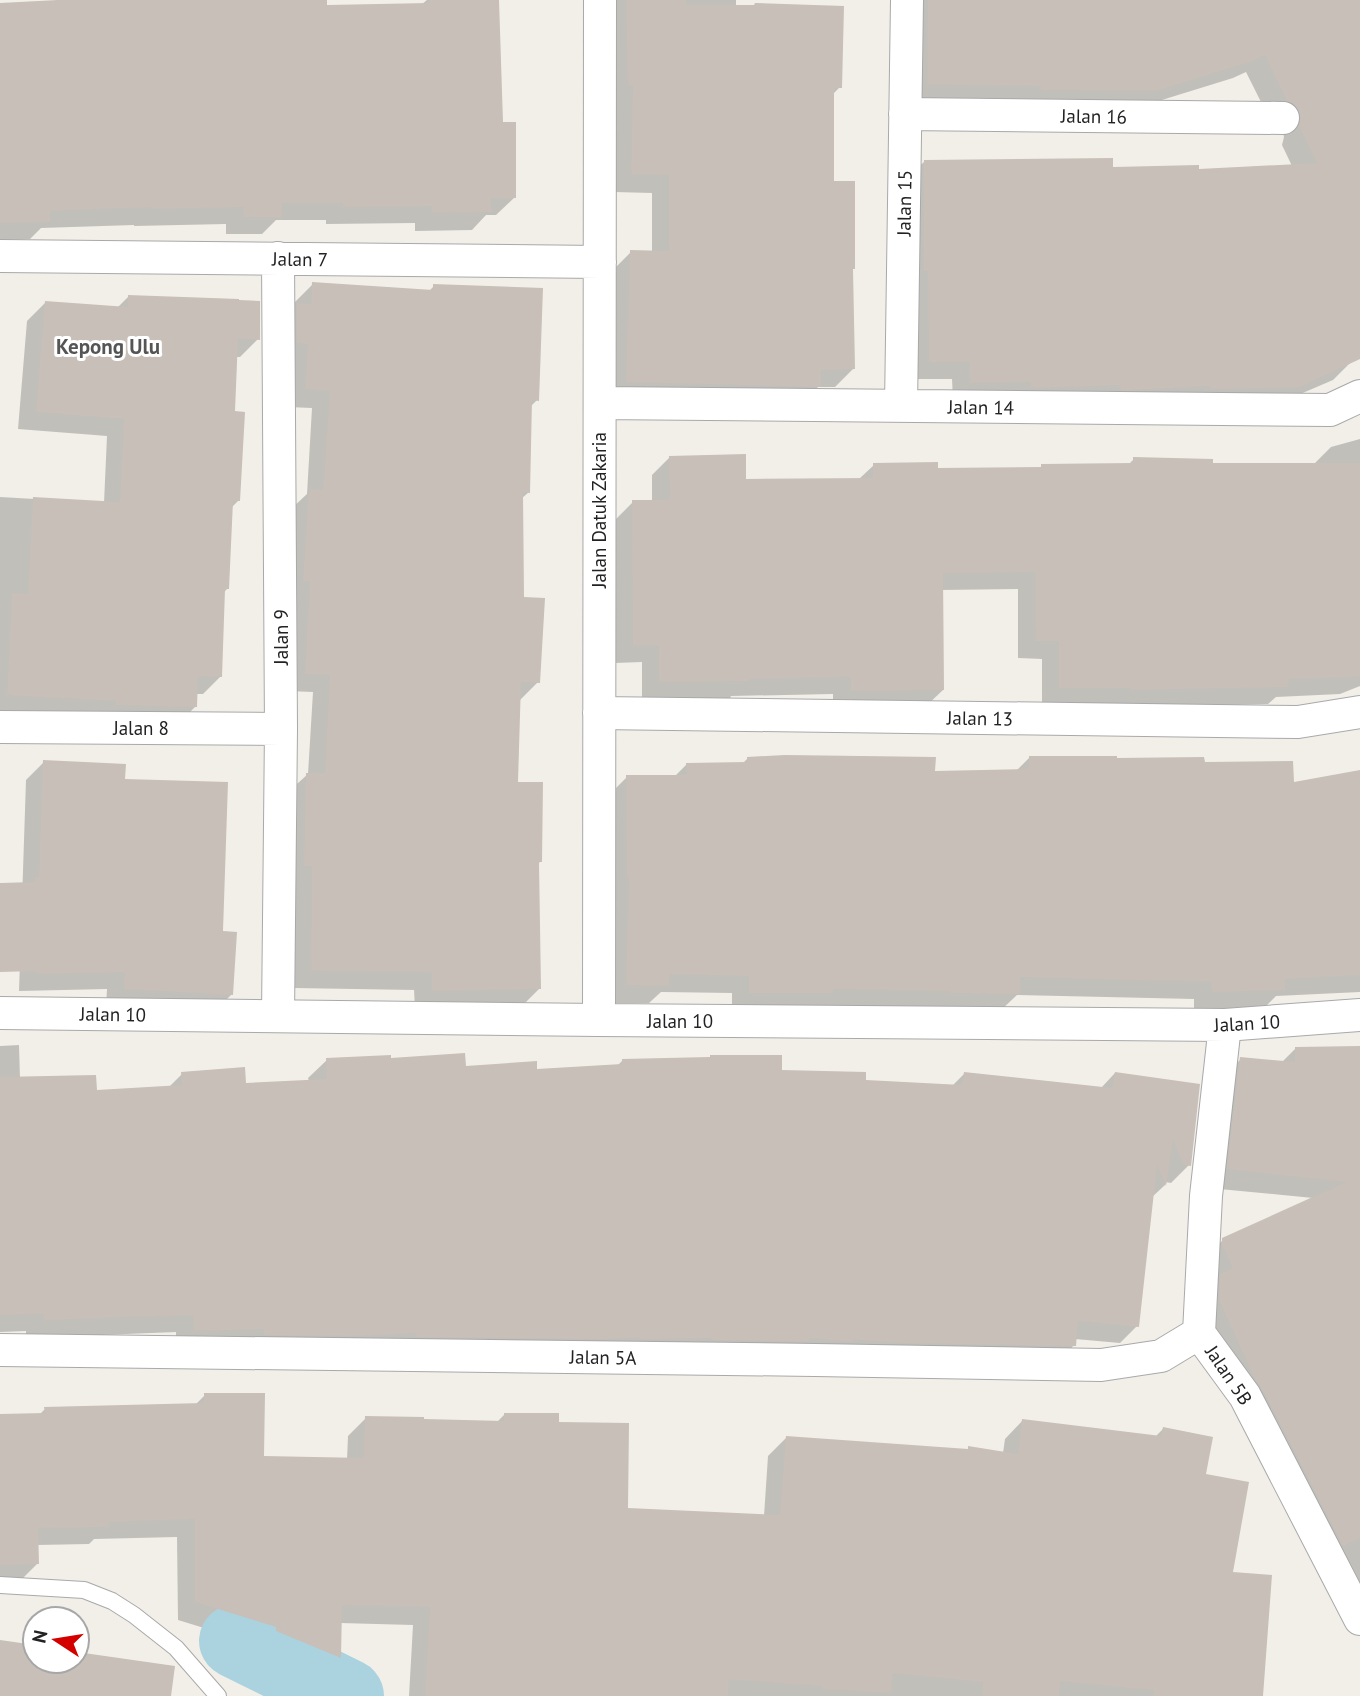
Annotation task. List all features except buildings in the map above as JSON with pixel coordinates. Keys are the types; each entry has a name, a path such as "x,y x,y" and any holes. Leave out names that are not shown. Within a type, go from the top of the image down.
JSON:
{"street":[{"name":"Jalan Datuk Zakaria","path":"598,1020 600,0"},
{"name":"Jalan 15","path":"901,406 906,0"},
{"name":"Jalan 16","path":"905,114 1283,118"},
{"name":"Jalan 7","path":"0,256 600,262"},
{"name":"Jalan 9","path":"278,258 281,729 278,1016"},
{"name":"Jalan 14","path":"600,403 1330,410 1360,396"},
{"name":"Jalan 13","path":"599,713 1298,722 1360,712"},
{"name":"Jalan 8","path":"0,727 281,729"},
{"name":"Jalan 10","path":"0,1013 1225,1025 1360,1015"},
{"name":"Jalan 5B","path":"1225,1025 1206,1196 1199,1333 1245,1396 1360,1619"},
{"name":"Jalan 5A","path":"0,1350 1101,1365 1161,1356 1199,1333"}],"lane":[{"path":"0,1585 84,1590 112,1601 176,1648 218,1696"}],"waterway":[{"path":"236,1641 347,1696"}],"district":[{"name":"Kepong Ulu","path":"108,346"}]}
